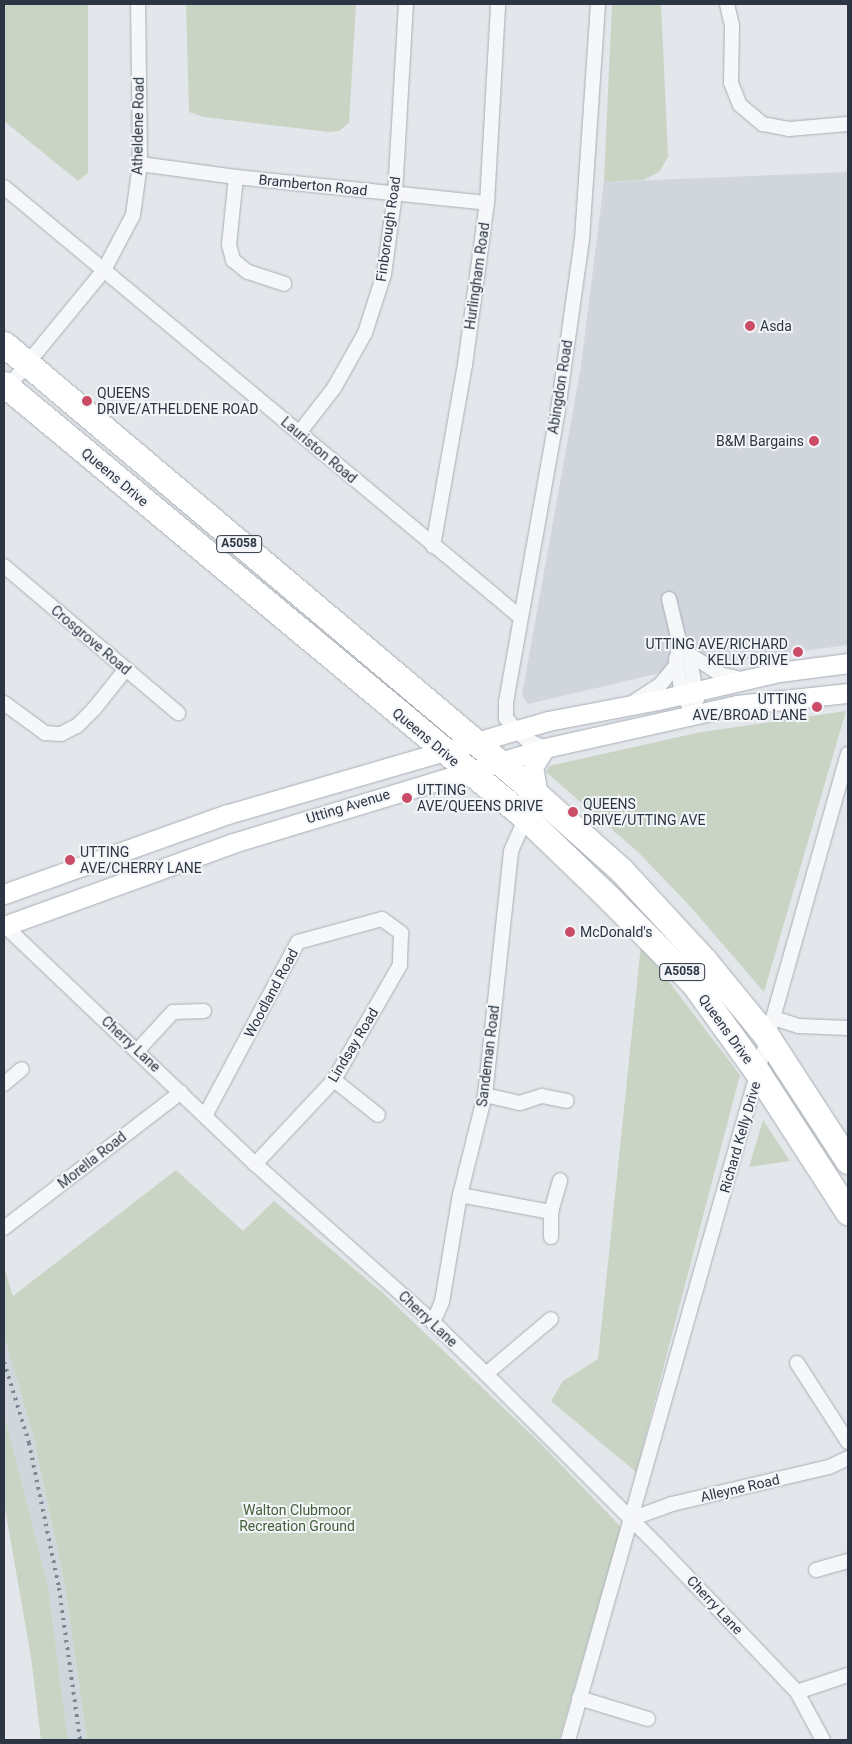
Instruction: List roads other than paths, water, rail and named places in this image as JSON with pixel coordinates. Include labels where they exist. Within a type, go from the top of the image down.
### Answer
[{"type":"highway","name":"Queens Drive","points":[[4,344],[538,795],[621,870],[705,961],[771,1028],[848,1161]]},
{"type":"highway","name":"Queens Drive","points":[[6,385],[443,752],[526,818],[694,984],[758,1073],[848,1212]]},
{"type":"street","name":"Atheldene Road","points":[[6,385],[104,270],[133,215],[140,164],[138,4]]},
{"type":"street","name":"Finborough Road","points":[[299,433],[334,388],[365,333],[384,274],[395,194],[406,4]]},
{"type":"street","name":"Hurlingham Road","points":[[432,546],[465,365],[487,203],[498,4]]},
{"type":"street","name":"Abingdon Road","points":[[516,730],[506,718],[506,702],[519,616],[558,410],[582,239],[598,4]]},
{"type":"street","points":[[727,4],[732,24],[731,82],[740,105],[763,124],[789,130],[848,124]]},
{"type":"street","name":"Bramberton Road","points":[[140,164],[236,177],[487,203]]},
{"type":"street","points":[[236,177],[228,245],[233,260],[248,272],[284,284]]},
{"type":"street","name":"Lauriston Road","points":[[4,187],[432,546],[519,616]]},
{"type":"street","name":"Crosgrove Road","points":[[4,566],[178,714]]},
{"type":"street","points":[[670,599],[684,650],[695,714]]},
{"type":"street","points":[[632,703],[660,685],[676,665],[684,650]]},
{"type":"street","points":[[684,650],[720,674],[746,680]]},
{"type":"street","name":"Utting Avenue","points":[[4,894],[228,814],[516,730],[632,703],[690,693],[746,680],[848,663]]},
{"type":"street","points":[[676,665],[690,693]]},
{"type":"street","points":[[4,703],[45,733],[61,734],[76,726],[88,715],[126,669]]},
{"type":"street","name":"Utting Avenue","points":[[4,926],[233,843],[411,787],[469,773],[498,761],[546,748],[695,714],[788,698],[848,693]]},
{"type":"street","points":[[516,730],[527,740],[546,748],[533,767],[538,795]]},
{"type":"street","name":"Richard Kelly Drive","points":[[568,1740],[848,754]]},
{"type":"street","name":"Sandeman Road","points":[[433,1322],[442,1302],[460,1195],[485,1095],[511,851],[526,818]]},
{"type":"street","name":"Woodland Road","points":[[206,1114],[298,942],[382,919],[401,933]]},
{"type":"street","name":"Cherry Lane","points":[[4,926],[206,1114],[255,1164],[433,1322],[486,1374],[631,1519],[797,1692],[823,1740]]},
{"type":"street","name":"Lindsay Road","points":[[255,1164],[334,1080],[400,964],[401,933]]},
{"type":"street","points":[[137,1050],[173,1012],[204,1010]]},
{"type":"street","points":[[771,1028],[799,1026],[848,1028]]},
{"type":"street","points":[[4,1084],[22,1069]]},
{"type":"street","points":[[334,1080],[378,1114]]},
{"type":"street","name":"Morella Road","points":[[4,1228],[181,1092]]},
{"type":"street","points":[[485,1095],[520,1103],[542,1096],[567,1101]]},
{"type":"street","points":[[551,1237],[551,1212],[560,1180]]},
{"type":"street","points":[[460,1195],[551,1212]]},
{"type":"street","points":[[486,1374],[551,1319]]},
{"type":"street","points":[[797,1363],[848,1442]]},
{"type":"street","name":"Alleyne Road","points":[[631,1519],[672,1504],[829,1467],[848,1458]]},
{"type":"street","points":[[816,1570],[848,1561]]},
{"type":"street","points":[[797,1692],[848,1675]]},
{"type":"street","points":[[579,1698],[648,1719]]},
{"type":"railway","points":[[4,1362],[29,1443],[59,1588],[80,1740]]},
{"type":"place","name":"Asda","points":[[750,326]]},
{"type":"place","name":"QUEENS DRIVE/ATHELDENE ROAD","points":[[87,401]]},
{"type":"place","name":"B&M Bargains","points":[[814,441]]},
{"type":"place","name":"UTTING AVE/RICHARD KELLY DRIVE","points":[[798,652]]},
{"type":"place","name":"UTTING AVE/BROAD LANE","points":[[817,707]]},
{"type":"place","name":"UTTING AVE/QUEENS DRIVE","points":[[407,798]]},
{"type":"place","name":"QUEENS DRIVE/UTTING AVE","points":[[573,812]]},
{"type":"place","name":"UTTING AVE/CHERRY LANE","points":[[70,860]]},
{"type":"place","name":"McDonald's","points":[[570,932]]},
{"type":"park label","name":"Walton Clubmoor Recreation Ground","points":[[297,1518]]}]
